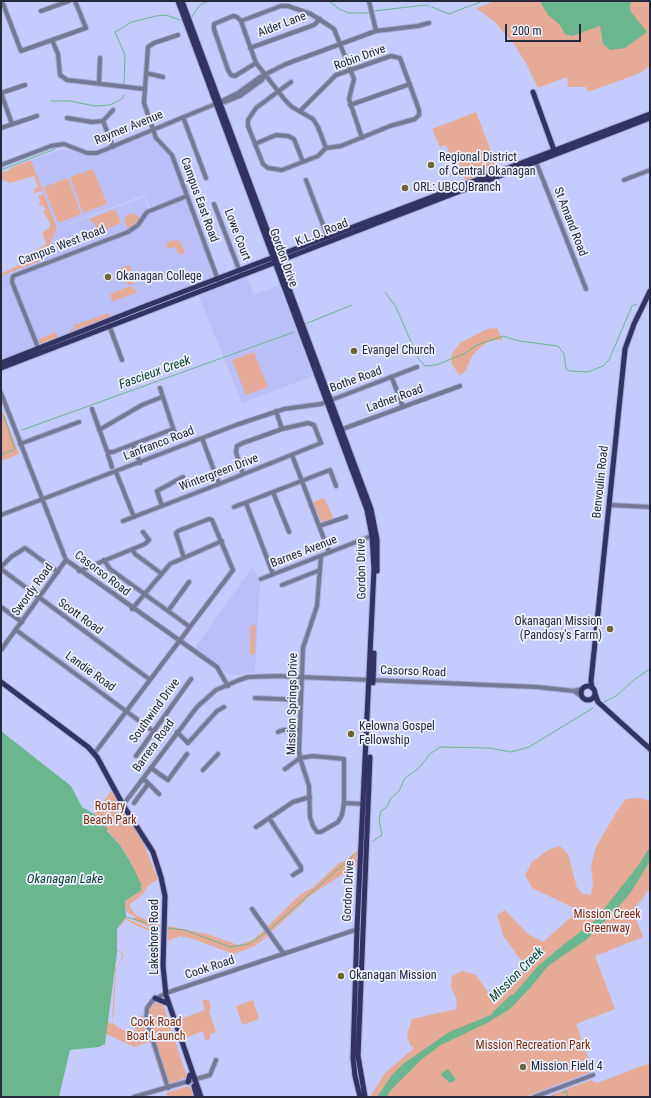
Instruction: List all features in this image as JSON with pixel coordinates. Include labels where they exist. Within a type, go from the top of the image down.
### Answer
[{"type":"main road","name":"Gordon Drive","points":[[178,1],[218,103]]},
{"type":"main road","name":"Gordon Drive","points":[[182,1],[275,259],[328,401],[371,509],[378,556],[364,804],[360,929],[358,1056],[365,1097]]},
{"type":"main road","points":[[533,92],[555,153]]},
{"type":"main road","name":"K.L.O. Road","points":[[329,238],[536,162],[650,114]]},
{"type":"main road","name":"K.L.O. Road","points":[[1,363],[39,350],[263,263],[650,118]]},
{"type":"main road","points":[[271,247],[288,254],[280,271],[263,263],[271,247]]},
{"type":"main road","name":"Benvoulin Road","points":[[592,688],[591,680],[625,349],[634,324],[650,291]]},
{"type":"main road","name":"K.L.O. Road","points":[[1,368],[39,350]]},
{"type":"main road","points":[[591,680],[584,688],[582,696],[584,699],[598,702]]},
{"type":"main road","name":"Gordon Drive","points":[[360,1097],[355,1076],[353,1058],[371,681]]},
{"type":"main road","name":"Lakeshore Road","points":[[1,682],[88,747],[94,754],[123,805],[148,843],[157,862],[165,896],[166,918],[163,966],[166,993],[172,1015],[171,1020],[192,1081],[201,1097]]},
{"type":"main road","points":[[584,688],[592,688],[598,702],[650,749]]},
{"type":"main road","points":[[589,700],[593,698],[595,694]]},
{"type":"main road","points":[[156,998],[169,1004]]},
{"type":"main road","name":"Lakeshore Road","points":[[185,1057],[197,1097]]},
{"type":"street","points":[[2,1],[21,51],[86,28],[75,1]]},
{"type":"street","points":[[41,11],[69,1]]},
{"type":"street","points":[[369,1],[376,31]]},
{"type":"street","points":[[241,21],[281,6],[311,14],[334,29],[354,79],[349,99],[362,138]]},
{"type":"street","points":[[256,63],[236,76],[231,75],[214,29],[214,24],[233,16],[237,16],[241,21],[256,63],[264,76],[277,92],[292,107],[313,119],[326,148],[318,156],[282,170],[268,168],[263,164],[248,126],[250,114],[277,92],[291,82]]},
{"type":"street","name":"Alder Lane","points":[[250,48],[314,24],[320,19]]},
{"type":"street","name":"Raymer Avenue","points":[[1,165],[51,146],[64,144],[87,153],[98,153],[153,129],[218,103],[240,96],[262,80],[264,76],[280,67],[376,31],[418,26],[429,23]]},
{"type":"street","name":"Campus East Road","points":[[178,35],[154,43],[148,47],[144,103],[156,138],[172,155],[218,281]]},
{"type":"street","points":[[52,40],[58,54],[60,75],[66,80],[144,89]]},
{"type":"street","name":"Robin Drive","points":[[300,112],[331,79],[351,70],[391,56],[400,58],[419,110],[419,115],[415,119],[390,126],[334,148],[326,148]]},
{"type":"street","points":[[100,58],[100,84]]},
{"type":"street","points":[[146,73],[164,77]]},
{"type":"street","points":[[350,105],[410,84]]},
{"type":"street","points":[[12,124],[1,93],[25,85]]},
{"type":"street","points":[[67,118],[92,122],[103,121],[113,110]]},
{"type":"street","points":[[1,128],[37,116]]},
{"type":"street","points":[[183,117],[206,178]]},
{"type":"street","points":[[103,121],[113,147]]},
{"type":"street","points":[[255,144],[276,135],[288,136],[294,139],[303,162]]},
{"type":"street","name":"St Amand Road","points":[[536,162],[586,289]]},
{"type":"street","points":[[624,180],[650,170]]},
{"type":"street","points":[[306,180],[329,238]]},
{"type":"street","name":"Campus West Road","points":[[39,350],[12,282],[13,276],[132,230],[141,222],[147,212],[187,196]]},
{"type":"street","name":"Lowe Court","points":[[214,204],[240,272]]},
{"type":"street","points":[[108,323],[122,360]]},
{"type":"street","name":"Bothe Road","points":[[328,401],[392,378],[417,367]]},
{"type":"street","name":"Bothe Road","points":[[392,378],[403,407]]},
{"type":"street","name":"Ladner Road","points":[[340,430],[460,386]]},
{"type":"street","points":[[160,388],[176,437]]},
{"type":"street","name":"Casorso Road","points":[[1,394],[66,560],[132,609],[217,668],[228,685],[252,678],[301,678],[537,687],[574,691],[584,688]]},
{"type":"street","points":[[100,430],[142,405],[162,397]]},
{"type":"street","name":"Lanfranco Road","points":[[1,515],[42,501],[202,438],[276,412],[328,401]]},
{"type":"street","points":[[92,409],[107,451],[109,452],[108,455],[112,467]]},
{"type":"street","points":[[243,474],[236,452],[237,446],[243,442],[282,429],[276,412]]},
{"type":"street","points":[[20,444],[79,422]]},
{"type":"street","name":"Wintergreen Drive","points":[[124,521],[321,444],[314,425],[308,423],[282,429]]},
{"type":"street","points":[[109,452],[133,445],[173,429]]},
{"type":"street","points":[[202,438],[219,484]]},
{"type":"street","points":[[133,445],[140,463]]},
{"type":"street","points":[[292,455],[329,552]]},
{"type":"street","points":[[234,508],[330,470],[336,486]]},
{"type":"street","points":[[116,472],[134,517]]},
{"type":"street","points":[[162,506],[157,491],[184,477]]},
{"type":"street","points":[[273,492],[289,532]]},
{"type":"street","points":[[246,503],[273,574]]},
{"type":"street","points":[[609,505],[650,507]]},
{"type":"street","points":[[319,526],[346,517]]},
{"type":"street","points":[[94,754],[149,679],[233,570],[212,520],[178,531],[176,536],[184,558]]},
{"type":"street","points":[[79,571],[148,542],[148,538],[142,532]]},
{"type":"street","name":"Barnes Avenue","points":[[261,579],[374,535]]},
{"type":"street","points":[[132,609],[170,564],[222,541]]},
{"type":"street","points":[[1,567],[25,548],[58,572]]},
{"type":"street","points":[[132,549],[134,554],[162,574]]},
{"type":"street","name":"Mission Springs Drive","points":[[321,556],[317,606],[303,648],[300,758],[309,786],[310,817],[317,832],[321,832],[338,822],[342,815],[344,803]]},
{"type":"street","name":"Swordy Road","points":[[1,650],[66,560]]},
{"type":"street","points":[[104,560],[110,569],[190,627]]},
{"type":"street","name":"Scott Road","points":[[1,567],[39,599],[149,679]]},
{"type":"street","points":[[282,585],[320,570]]},
{"type":"street","points":[[168,611],[189,582]]},
{"type":"street","points":[[1,607],[22,622]]},
{"type":"street","name":"Landie Road","points":[[16,630],[153,731]]},
{"type":"street","name":"Southwind Drive","points":[[136,756],[191,679]]},
{"type":"street","name":"Barrera Road","points":[[123,805],[177,732],[203,700],[228,685]]},
{"type":"street","name":"Casorso Road","points":[[574,691],[582,696]]},
{"type":"street","points":[[254,698],[301,700]]},
{"type":"street","points":[[177,732],[188,743],[212,716],[224,707]]},
{"type":"street","points":[[278,732],[283,730],[300,730]]},
{"type":"street","points":[[151,768],[168,780],[187,754]]},
{"type":"street","points":[[203,770],[218,754]]},
{"type":"street","points":[[285,769],[300,758],[313,756],[344,759],[344,803],[364,804]]},
{"type":"street","points":[[142,780],[146,781],[159,794]]},
{"type":"street","points":[[134,803],[148,784]]},
{"type":"street","points":[[137,787],[142,791]]},
{"type":"street","points":[[256,827],[293,802],[310,797]]},
{"type":"street","points":[[269,818],[301,867],[301,870],[293,875]]},
{"type":"street","points":[[252,909],[284,954]]},
{"type":"street","name":"Cook Road","points":[[156,998],[166,993],[360,929]]},
{"type":"street","points":[[156,998],[147,1008],[146,1019],[168,1088]]},
{"type":"street","points":[[134,1097],[210,1075],[216,1060]]},
{"type":"street","points":[[534,1097],[592,1075]]},
{"type":"shaded area","points":[[152,134],[169,152],[185,195],[150,208],[144,195],[57,228],[31,160],[60,150],[69,150],[89,156],[97,155]]},
{"type":"shaded area","name":"Okanagan College","points":[[144,197],[149,211],[185,198],[215,278],[1,359],[1,276],[43,260],[56,229]]},
{"type":"shaded area","points":[[246,276],[254,295],[279,285],[313,376],[242,403],[198,294]]},
{"type":"shaded area","points":[[253,566],[260,583],[255,672],[232,676],[194,649]]},
{"type":"green space","points":[[495,1],[650,1],[650,65],[642,72],[588,92],[586,87],[568,87],[567,77],[538,88],[526,63],[513,43],[495,22],[476,8]]},
{"type":"green space","points":[[476,112],[498,170],[466,182],[459,163],[451,157],[446,145],[440,147],[432,129]]},
{"type":"green space","points":[[31,160],[57,228],[43,260],[1,276],[1,274],[29,260],[30,253],[45,245],[46,242],[42,233],[49,228],[50,223],[43,211],[45,210],[43,205],[40,206],[38,204],[41,203],[38,196],[43,194],[42,191],[34,193],[34,189],[38,187],[34,176],[10,183],[1,179],[1,172],[8,171],[11,168]]},
{"type":"green space","points":[[93,169],[107,204],[83,213],[70,177]]},
{"type":"green space","points":[[68,178],[81,214],[58,223],[44,187]]},
{"type":"green space","points":[[115,209],[121,223],[94,234],[96,226],[89,219]]},
{"type":"green space","points":[[133,213],[141,219],[128,229],[124,221],[126,216]]},
{"type":"green space","points":[[177,239],[178,242],[180,241],[185,253],[179,255],[175,247],[168,249],[166,243]]},
{"type":"green space","points":[[130,265],[135,279],[133,280],[134,283],[129,285],[123,281],[119,269]]},
{"type":"green space","points":[[130,286],[138,292],[112,302],[110,294]]},
{"type":"green space","points":[[109,313],[111,316],[109,318],[69,333],[69,331],[75,329],[74,324]]},
{"type":"green space","points":[[497,328],[503,340],[495,340],[486,343],[472,356],[466,370],[460,376],[451,363],[452,354],[460,343],[487,329]]},
{"type":"green space","points":[[56,332],[58,338],[41,344],[39,342],[39,339]]},
{"type":"green space","points":[[254,352],[268,387],[246,395],[232,360]]},
{"type":"green space","points":[[3,412],[19,454],[1,461],[1,414]]},
{"type":"green space","points":[[324,498],[334,519],[324,523],[321,521],[313,502]]},
{"type":"green space","points":[[251,625],[256,625],[255,654],[250,655]]},
{"type":"green space","name":"Rotary Beach Park","points":[[111,791],[142,840],[158,879],[148,886],[143,894],[130,904],[130,907],[137,916],[160,925],[159,930],[137,922],[133,918],[135,916],[128,913],[126,909],[125,901],[141,890],[132,865],[123,849],[94,814]]},
{"type":"green space","points":[[639,798],[650,801],[650,888],[633,911],[643,937],[595,956],[615,1009],[576,1024],[593,1071],[525,1097],[370,1097],[384,1074],[414,1048],[410,1045],[407,1035],[412,1019],[456,1009],[457,1000],[451,987],[452,976],[463,971],[476,975],[495,1002],[513,985],[513,977],[524,964],[504,937],[497,915],[505,910],[528,934],[543,942],[577,912],[574,908],[532,888],[525,875],[532,862],[548,850],[560,846],[568,854],[577,888],[583,894],[591,895],[593,883],[591,865],[596,847],[617,811],[626,799]]},
{"type":"green space","points":[[359,849],[358,864],[305,899],[306,900],[271,932],[267,927],[301,894],[312,888],[339,863],[345,861]]},
{"type":"green space","points":[[125,918],[159,933],[159,935],[135,925],[126,919],[118,930],[117,950],[123,953],[123,957],[116,970],[114,1011],[112,1021],[115,968],[118,966],[122,957],[122,953],[116,951],[118,929]]},
{"type":"green space","points":[[168,926],[207,934],[238,945],[253,940],[264,930],[268,936],[255,946],[234,954],[190,938],[180,936],[168,941]]},
{"type":"green space","points":[[208,999],[211,1007],[209,1011],[216,1032],[211,1034],[209,1040],[205,1040],[203,1031],[185,1038],[178,1020],[205,1010],[202,1001]]},
{"type":"green space","points":[[253,1000],[259,1019],[242,1025],[236,1006]]},
{"type":"green space","name":"Cook Road Boat Launch","points":[[156,1001],[163,1004],[187,1077],[164,1086],[150,1042],[134,1047],[88,1025],[91,1014],[112,1024],[112,1022],[119,1028],[133,1034],[141,1015],[148,1017],[148,1011]]},
{"type":"green space","points":[[650,1063],[650,1097],[546,1097],[591,1080],[597,1083]]},
{"type":"green space","points":[[188,1086],[194,1097],[168,1097],[166,1093]]},
{"type":"water","points":[[540,1],[632,1],[630,5],[631,12],[647,32],[625,48],[610,50],[603,44],[600,26],[572,36],[565,34],[559,24],[547,14]]},
{"type":"water","name":"Okanagan Lake","points":[[1,731],[71,786],[82,807],[94,814],[120,845],[142,886],[140,887],[142,890],[125,901],[126,917],[117,929],[117,953],[105,1044],[99,1047],[70,1050],[59,1097],[1,1097]]},
{"type":"water","name":"Mission Creek","points":[[650,847],[650,861],[631,892],[615,911],[586,940],[548,966],[510,1009],[487,1023],[441,1045],[422,1059],[390,1091],[387,1097],[377,1097],[392,1075],[403,1064],[449,1032],[486,1017],[502,1008],[537,967],[558,949],[571,943],[596,919],[637,867]]},
{"type":"water","points":[[448,1069],[455,1078],[455,1081],[450,1083],[441,1075]]},
{"type":"waterway","points":[[191,18],[200,5],[209,1]]},
{"type":"waterway","points":[[329,1],[339,9],[349,13],[368,13]]},
{"type":"waterway","points":[[470,6],[483,1]]},
{"type":"waterway","points":[[374,11],[425,5],[429,6]]},
{"type":"waterway","points":[[432,7],[449,14],[469,6]]},
{"type":"waterway","points":[[124,84],[125,55],[115,32],[132,22],[156,16],[166,15],[180,20]]},
{"type":"waterway","points":[[51,101],[70,101],[95,106],[110,105],[122,99],[124,95]]},
{"type":"waterway","points":[[1,170],[55,149]]},
{"type":"waterway","name":"Fascieux Creek","points":[[385,292],[396,307],[418,358],[425,366],[436,365],[464,354],[477,345],[503,336],[519,341],[558,346],[564,354],[566,369],[570,371],[588,372],[603,366],[609,360],[632,306],[637,304]]},
{"type":"waterway","name":"Fascieux Creek","points":[[305,324],[352,305]]},
{"type":"waterway","name":"Fascieux Creek","points":[[22,430],[294,332]]},
{"type":"waterway","name":"Fascieux Creek","points":[[1,455],[15,449],[4,416]]},
{"type":"waterway","points":[[604,702],[616,696],[635,679],[650,669]]},
{"type":"waterway","points":[[373,841],[382,835],[379,821],[381,811],[387,807],[391,798],[399,791],[405,778],[419,768],[430,754],[440,747],[489,748],[511,752],[529,747],[593,708]]},
{"type":"waterway","points":[[269,930],[354,855]]},
{"type":"waterway","points":[[126,917],[162,927]]},
{"type":"waterway","points":[[167,928],[185,930],[230,947],[249,944],[265,933]]},
{"type":"waterway","name":"Mission Creek","points":[[563,948],[582,933]]},
{"type":"waterway","name":"Mission Creek","points":[[495,1013],[512,997]]},
{"type":"waterway","points":[[562,1093],[566,1091],[568,1097]]},
{"type":"waterway","points":[[550,1097],[555,1095]]},
{"type":"place","name":"Regional District of Central Okanagan","points":[[431,165]]},
{"type":"place","name":"ORL: UBCO Branch","points":[[405,188]]},
{"type":"place","name":"Okanagan College","points":[[108,277]]},
{"type":"place","name":"Evangel Church","points":[[354,351]]},
{"type":"place","name":"Okanagan Mission (Pandosy's Farm)","points":[[610,629]]},
{"type":"place","name":"Kelowna Gospel Fellowship","points":[[351,734]]},
{"type":"place","name":"Okanagan Mission","points":[[341,976]]},
{"type":"place","name":"Mission Field 4","points":[[523,1067]]},
{"type":"park label","name":"Mission Creek Greenway","points":[[607,922]]},
{"type":"park label","name":"Mission Recreation Park","points":[[533,1046]]}]
